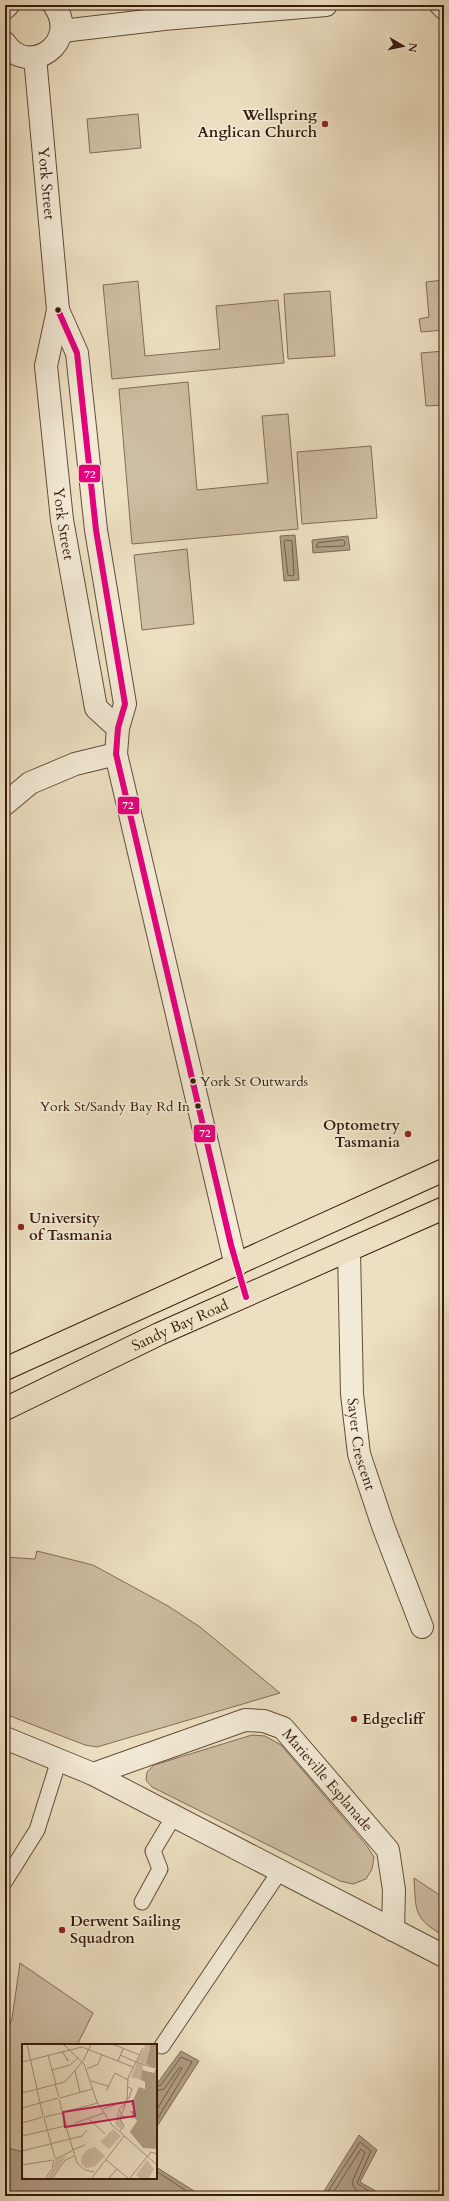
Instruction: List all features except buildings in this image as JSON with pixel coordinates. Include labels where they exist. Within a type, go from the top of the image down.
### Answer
[{"type":"main road","points":[[5,1369],[236,1266],[444,1170]]},
{"type":"main road","name":"Sandy Bay Road","points":[[5,1409],[159,1334],[246,1297],[444,1208]]},
{"type":"main road","points":[[236,1266],[246,1297]]},
{"type":"street","points":[[5,8],[8,5]]},
{"type":"street","points":[[5,43],[16,54],[35,57],[45,54],[53,48],[59,41],[62,31],[62,21],[54,5]]},
{"type":"street","points":[[62,31],[164,19],[326,5]]},
{"type":"street","points":[[441,5],[444,8]]},
{"type":"street","name":"York Street","points":[[35,57],[58,310],[46,366],[62,520],[96,708],[118,728]]},
{"type":"street","name":"York Street","points":[[58,310],[77,353],[96,530],[125,704],[118,728],[116,754],[236,1266]]},
{"type":"street","points":[[5,804],[30,783],[74,764],[116,754]]},
{"type":"street","name":"Sayer Crescent","points":[[349,1251],[352,1394],[359,1454],[383,1526],[422,1627]]},
{"type":"street","name":"Marieville Esplanade","points":[[93,1774],[245,1720],[264,1721],[284,1728],[388,1850],[394,1890],[393,1930]]},
{"type":"street","points":[[5,1738],[93,1774],[444,1956]]},
{"type":"lane","points":[[5,1881],[37,1830],[59,1760]]},
{"type":"lane","points":[[142,1902],[160,1869],[153,1851],[174,1816]]},
{"type":"lane","points":[[162,2046],[280,1871]]},
{"type":"shaded area","points":[[138,114],[141,148],[90,153],[87,119]]},
{"type":"shaded area","points":[[444,280],[444,330],[421,332],[419,319],[429,317],[426,282]]},
{"type":"shaded area","points":[[138,281],[145,356],[220,349],[216,306],[278,300],[284,363],[112,379],[103,285]]},
{"type":"shaded area","points":[[330,291],[335,356],[288,359],[284,294]]},
{"type":"shaded area","points":[[444,351],[444,405],[426,406],[421,353]]},
{"type":"shaded area","points":[[188,382],[197,490],[268,483],[262,416],[288,414],[298,529],[132,544],[119,389]]},
{"type":"shaded area","points":[[371,446],[377,518],[302,524],[297,452]]},
{"type":"shaded area","points":[[187,549],[194,624],[142,630],[134,555]]},
{"type":"shaded area","points":[[37,1551],[93,1565],[168,1606],[200,1627],[280,1693],[97,1747],[85,1745],[5,1714],[5,1557],[35,1559]]},
{"type":"shaded area","points":[[252,1735],[265,1736],[281,1745],[367,1846],[374,1857],[372,1869],[366,1879],[353,1884],[340,1881],[152,1787],[146,1780],[147,1772],[154,1765]]},
{"type":"shaded area","points":[[414,1878],[444,1898],[444,1936],[427,1924],[418,1913],[415,1898]]},
{"type":"shaded area","points":[[20,1963],[93,2013],[78,2044],[22,2044],[22,2152],[8,2148],[5,2150],[5,2035],[12,2019]]},
{"type":"water","points":[[295,535],[299,580],[284,581],[280,536]]},
{"type":"water","points":[[348,536],[350,550],[313,553],[312,540]]},
{"type":"water","points":[[181,2051],[199,2061],[157,2126],[157,2084]]},
{"type":"water","points":[[359,2135],[377,2150],[360,2182],[384,2196],[321,2196]]},
{"type":"water","points":[[8,2148],[22,2152],[22,2179],[157,2179],[157,2168],[202,2196],[5,2196],[5,2150]]},
{"type":"transit line","name":"72","points":[[58,310],[77,353],[96,530],[125,704],[118,728],[116,754],[231,1245],[246,1297]]},
{"type":"place","name":"Wellspring Anglican Church","points":[[325,124]]},
{"type":"place","name":"York St Outwards","points":[[193,1081]]},
{"type":"place","name":"York St/Sandy Bay Rd In","points":[[198,1106]]},
{"type":"place","name":"Optometry Tasmania","points":[[408,1134]]},
{"type":"place","name":"University of Tasmania","points":[[21,1227]]},
{"type":"place","name":"Edgecliff","points":[[354,1719]]},
{"type":"place","name":"Derwent Sailing Squadron","points":[[62,1930]]}]
